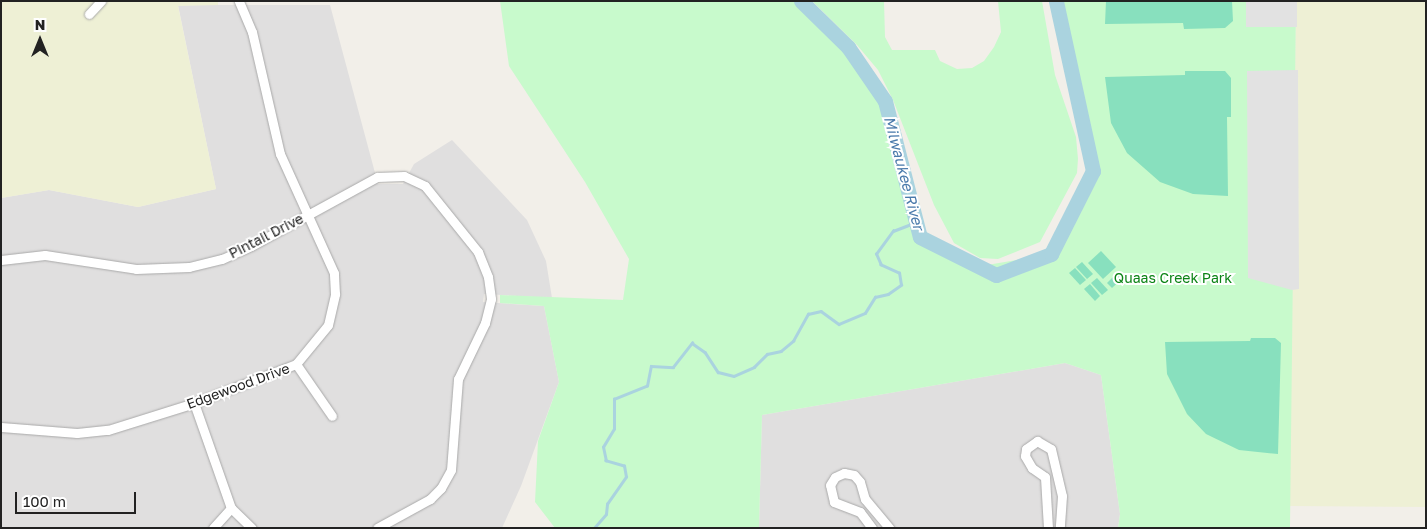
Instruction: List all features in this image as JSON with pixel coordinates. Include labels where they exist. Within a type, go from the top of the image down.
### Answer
[{"type":"street","points":[[90,14],[101,1]]},
{"type":"street","name":"Edgewood Drive","points":[[1,427],[77,433],[108,430],[194,403],[296,364],[328,325],[335,294],[334,273],[280,154],[252,32],[239,1]]},
{"type":"street","name":"Pintail Drive","points":[[1,260],[45,255],[136,269],[189,267],[222,259],[251,246],[377,177],[404,176],[425,186],[478,252],[488,277],[491,299],[485,323],[458,378],[451,470],[441,488],[430,499],[377,528]]},
{"type":"street","points":[[296,364],[332,416]]},
{"type":"street","points":[[194,403],[231,508],[252,528]]},
{"type":"street","points":[[1048,528],[1045,477],[1032,468],[1024,456],[1026,449],[1037,441],[1051,449],[1062,496],[1060,528]]},
{"type":"street","points":[[872,528],[860,512],[834,502],[830,485],[835,476],[844,473],[854,475],[860,482],[865,499],[889,528]]},
{"type":"street","points":[[213,528],[231,508]]},
{"type":"shaded area","points":[[1246,1],[1297,1],[1297,27],[1246,27]]},
{"type":"shaded area","points":[[178,5],[330,5],[378,184],[403,184],[414,164],[452,140],[527,220],[546,261],[552,298],[484,294],[483,302],[544,306],[559,382],[521,486],[502,528],[1,528],[1,198],[49,190],[138,207],[216,189]]},
{"type":"shaded area","points":[[1298,70],[1299,289],[1292,290],[1248,278],[1247,71]]},
{"type":"shaded area","points":[[1065,363],[1101,375],[1120,514],[1118,528],[759,528],[762,415]]},
{"type":"green space","points":[[1,1],[218,1],[218,5],[178,6],[216,189],[138,207],[49,190],[1,198]]},
{"type":"green space","name":"Quaas Creek Park","points":[[500,1],[801,1],[848,47],[885,101],[920,237],[987,265],[1051,254],[1093,171],[1056,1],[1296,1],[1290,528],[1118,528],[1120,514],[1101,375],[1065,363],[762,415],[759,528],[555,528],[535,502],[538,441],[559,382],[544,306],[500,303],[500,295],[623,300],[629,259],[585,182],[509,66]]},
{"type":"green space","points":[[812,1],[884,1],[885,37],[892,50],[935,50],[940,61],[957,69],[972,68],[984,61],[994,47],[1001,32],[998,1],[1042,1],[1055,75],[1076,137],[1078,159],[1077,173],[1040,242],[998,259],[980,258],[954,243],[934,205],[893,100],[878,70],[857,45]]},
{"type":"green space","points":[[1106,1],[1232,1],[1233,21],[1225,28],[1184,29],[1183,23],[1105,24]]},
{"type":"green space","points":[[1296,1],[1426,1],[1426,507],[1289,506]]},
{"type":"green space","points":[[1185,71],[1225,71],[1231,78],[1231,117],[1227,117],[1228,196],[1193,194],[1160,182],[1127,153],[1111,123],[1105,77],[1185,75]]},
{"type":"green space","points":[[1101,251],[1116,267],[1103,279],[1088,263]]},
{"type":"green space","points":[[1082,262],[1093,274],[1087,279],[1076,267]]},
{"type":"green space","points":[[1075,268],[1086,280],[1080,285],[1069,273]]},
{"type":"green space","points":[[1119,271],[1124,277],[1112,288],[1107,283]]},
{"type":"green space","points":[[1097,278],[1108,290],[1102,295],[1091,283]]},
{"type":"green space","points":[[1090,284],[1100,296],[1095,301],[1084,289]]},
{"type":"green space","points":[[1251,338],[1275,338],[1281,343],[1278,454],[1239,450],[1206,434],[1187,414],[1167,374],[1165,342],[1250,341]]},
{"type":"waterway","name":"Milwaukee River","points":[[801,1],[848,47],[885,101],[920,237],[996,275],[1051,254],[1093,171],[1056,1]]},
{"type":"waterway","points":[[594,528],[606,514],[607,504],[626,477],[624,466],[606,461],[603,447],[614,429],[614,399],[647,386],[651,366],[673,367],[692,343],[705,352],[718,372],[734,376],[754,367],[767,354],[781,351],[793,341],[808,314],[821,311],[839,324],[865,313],[875,297],[888,294],[901,285],[899,273],[881,265],[876,254],[893,231],[917,222]]}]
